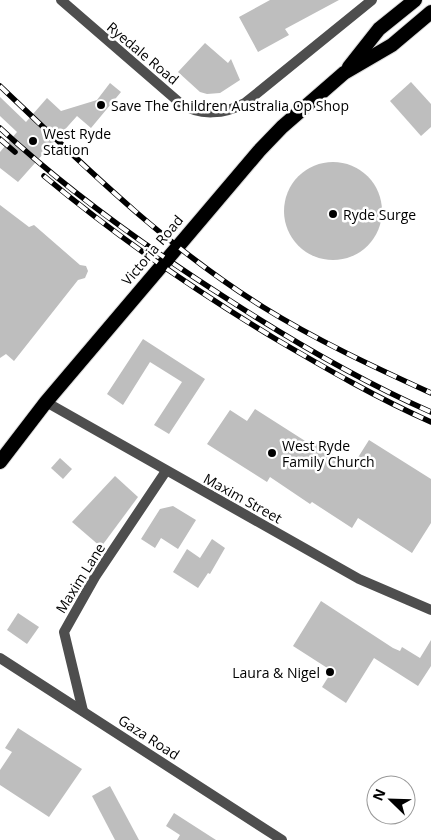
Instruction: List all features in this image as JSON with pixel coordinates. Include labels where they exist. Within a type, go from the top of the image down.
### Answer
[{"type":"highway","name":"Victoria Road","points":[[0,462],[46,402],[258,151],[282,127],[344,73],[379,29],[415,0]]},
{"type":"highway","name":"Victoria Road","points":[[344,73],[392,45],[431,12]]},
{"type":"street","name":"Ryedale Road","points":[[60,0],[180,103],[194,110],[215,112],[234,110],[245,103],[372,0]]},
{"type":"street","name":"Maxim Street","points":[[46,402],[359,579],[431,610]]},
{"type":"street","name":"Maxim Lane","points":[[83,712],[64,632],[95,577],[166,471]]},
{"type":"street","name":"Gaza Road","points":[[0,658],[282,840]]},
{"type":"building","points":[[270,0],[339,0],[285,29],[289,35],[258,52],[239,17]]},
{"type":"building","points":[[205,43],[228,63],[231,59],[240,80],[220,93],[207,94],[200,92],[178,72]]},
{"type":"building","points":[[411,82],[431,104],[431,127],[421,136],[390,101]]},
{"type":"building","name":"West Ryde Station","points":[[110,83],[121,92],[91,128],[77,116],[18,182],[0,168],[0,152],[17,132],[0,116],[0,97],[26,122],[47,98],[61,111],[97,100]]},
{"type":"building","name":"Ryde Surge","points":[[333,162],[352,166],[368,176],[378,192],[382,211],[378,230],[368,246],[352,256],[333,260],[314,256],[298,246],[288,230],[284,211],[288,192],[298,176],[314,166]]},
{"type":"building","points":[[0,205],[29,227],[34,225],[80,265],[86,266],[88,271],[85,278],[78,280],[14,361],[6,354],[0,358]]},
{"type":"building","points":[[143,339],[205,379],[169,434],[154,425],[182,382],[150,362],[123,405],[107,394]]},
{"type":"building","points":[[255,409],[313,446],[315,443],[352,467],[369,440],[431,479],[431,523],[412,553],[358,518],[352,528],[312,502],[310,504],[270,477],[267,482],[207,444],[230,410],[247,421]]},
{"type":"building","points":[[60,458],[72,469],[63,479],[51,468]]},
{"type":"building","points":[[115,476],[138,497],[101,547],[72,522]]},
{"type":"building","points":[[173,506],[196,520],[178,549],[161,538],[155,548],[141,539],[160,509]]},
{"type":"building","points":[[212,539],[225,548],[210,574],[208,573],[198,588],[173,572],[187,549],[200,558]]},
{"type":"building","points":[[321,601],[400,651],[402,647],[420,658],[431,640],[431,666],[418,686],[374,658],[346,703],[322,687],[332,671],[293,646]]},
{"type":"building","points":[[18,613],[39,627],[27,644],[7,630]]},
{"type":"building","points":[[18,728],[82,769],[49,817],[0,785],[0,770],[12,752],[5,748]]},
{"type":"building","points":[[110,786],[139,840],[115,840],[92,796]]},
{"type":"building","points":[[174,813],[216,840],[177,840],[180,835],[166,826]]},
{"type":"railway","points":[[0,86],[126,203],[192,258],[227,283],[263,307],[324,342],[431,393]]},
{"type":"railway","points":[[0,128],[82,198],[199,281],[328,360],[431,412]]},
{"type":"railway","points":[[0,139],[15,152]]},
{"type":"railway","points":[[44,176],[127,241],[244,319],[351,382],[431,422]]},
{"type":"place","name":"Save The Children Australia Op Shop","points":[[101,105]]},
{"type":"place","name":"West Ryde Station","points":[[33,141]]},
{"type":"place","name":"Ryde Surge","points":[[333,214]]},
{"type":"place","name":"West Ryde Family Church","points":[[272,453]]},
{"type":"place","name":"Laura & Nigel","points":[[330,672]]}]
